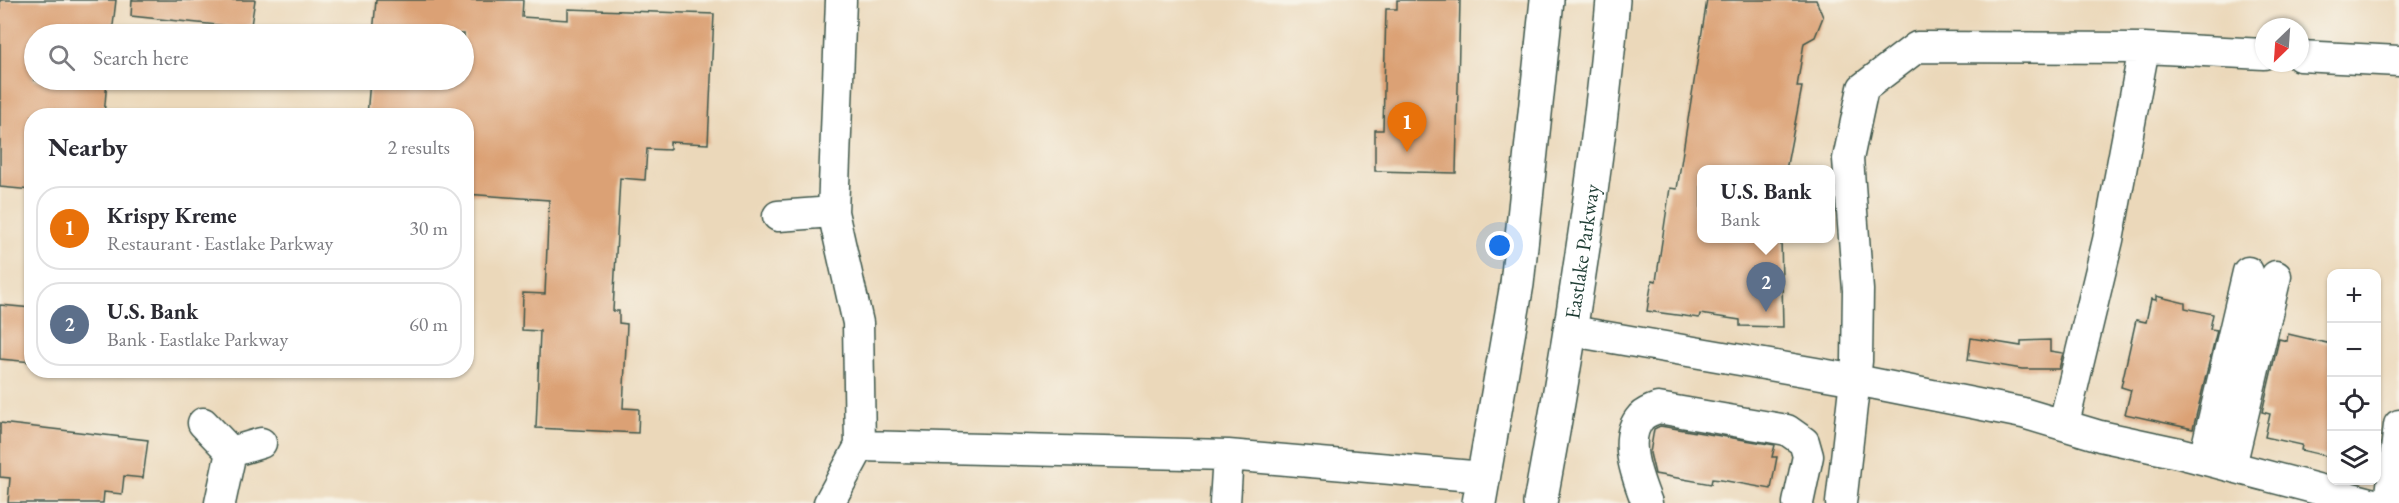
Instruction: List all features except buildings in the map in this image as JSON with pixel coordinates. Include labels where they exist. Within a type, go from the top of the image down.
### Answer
[{"type":"main road","points":[[1481,490],[1518,284],[1547,0]]},
{"type":"main road","name":"Eastlake Parkway","points":[[1540,503],[1572,331],[1602,129],[1613,0]]},
{"type":"lane","points":[[829,503],[860,446],[858,323],[833,212],[841,0]]},
{"type":"lane","points":[[1841,503],[1856,380],[1858,290],[1848,159],[1863,88],[1917,47],[2144,48],[2255,54]]},
{"type":"lane","points":[[2064,423],[2108,240],[2144,48]]},
{"type":"lane","points":[[2309,56],[2399,61]]},
{"type":"lane","points":[[778,216],[833,212]]},
{"type":"lane","points":[[2262,274],[2262,332],[2276,366],[2228,465],[2262,274]]},
{"type":"lane","points":[[1572,331],[1856,380],[2012,410],[2100,435],[2228,465],[2371,503]]},
{"type":"lane","points":[[1647,503],[1634,464],[1632,430],[1642,415],[1658,408],[1787,430],[1804,441],[1808,456],[1798,503]]},
{"type":"lane","points":[[203,423],[231,452]]},
{"type":"lane","points":[[2390,503],[2399,425]]},
{"type":"lane","points":[[231,452],[261,442]]},
{"type":"lane","points":[[860,446],[1228,454],[1481,490]]},
{"type":"lane","points":[[220,503],[231,452]]},
{"type":"lane","points":[[1225,503],[1228,454]]},
{"type":"shaded area","points":[[0,0],[2399,0],[2399,503],[0,503]]},
{"type":"place","name":"Krispy Kreme","points":[[1407,152]]},
{"type":"place","name":"U.S. Bank","points":[[1766,312]]}]
